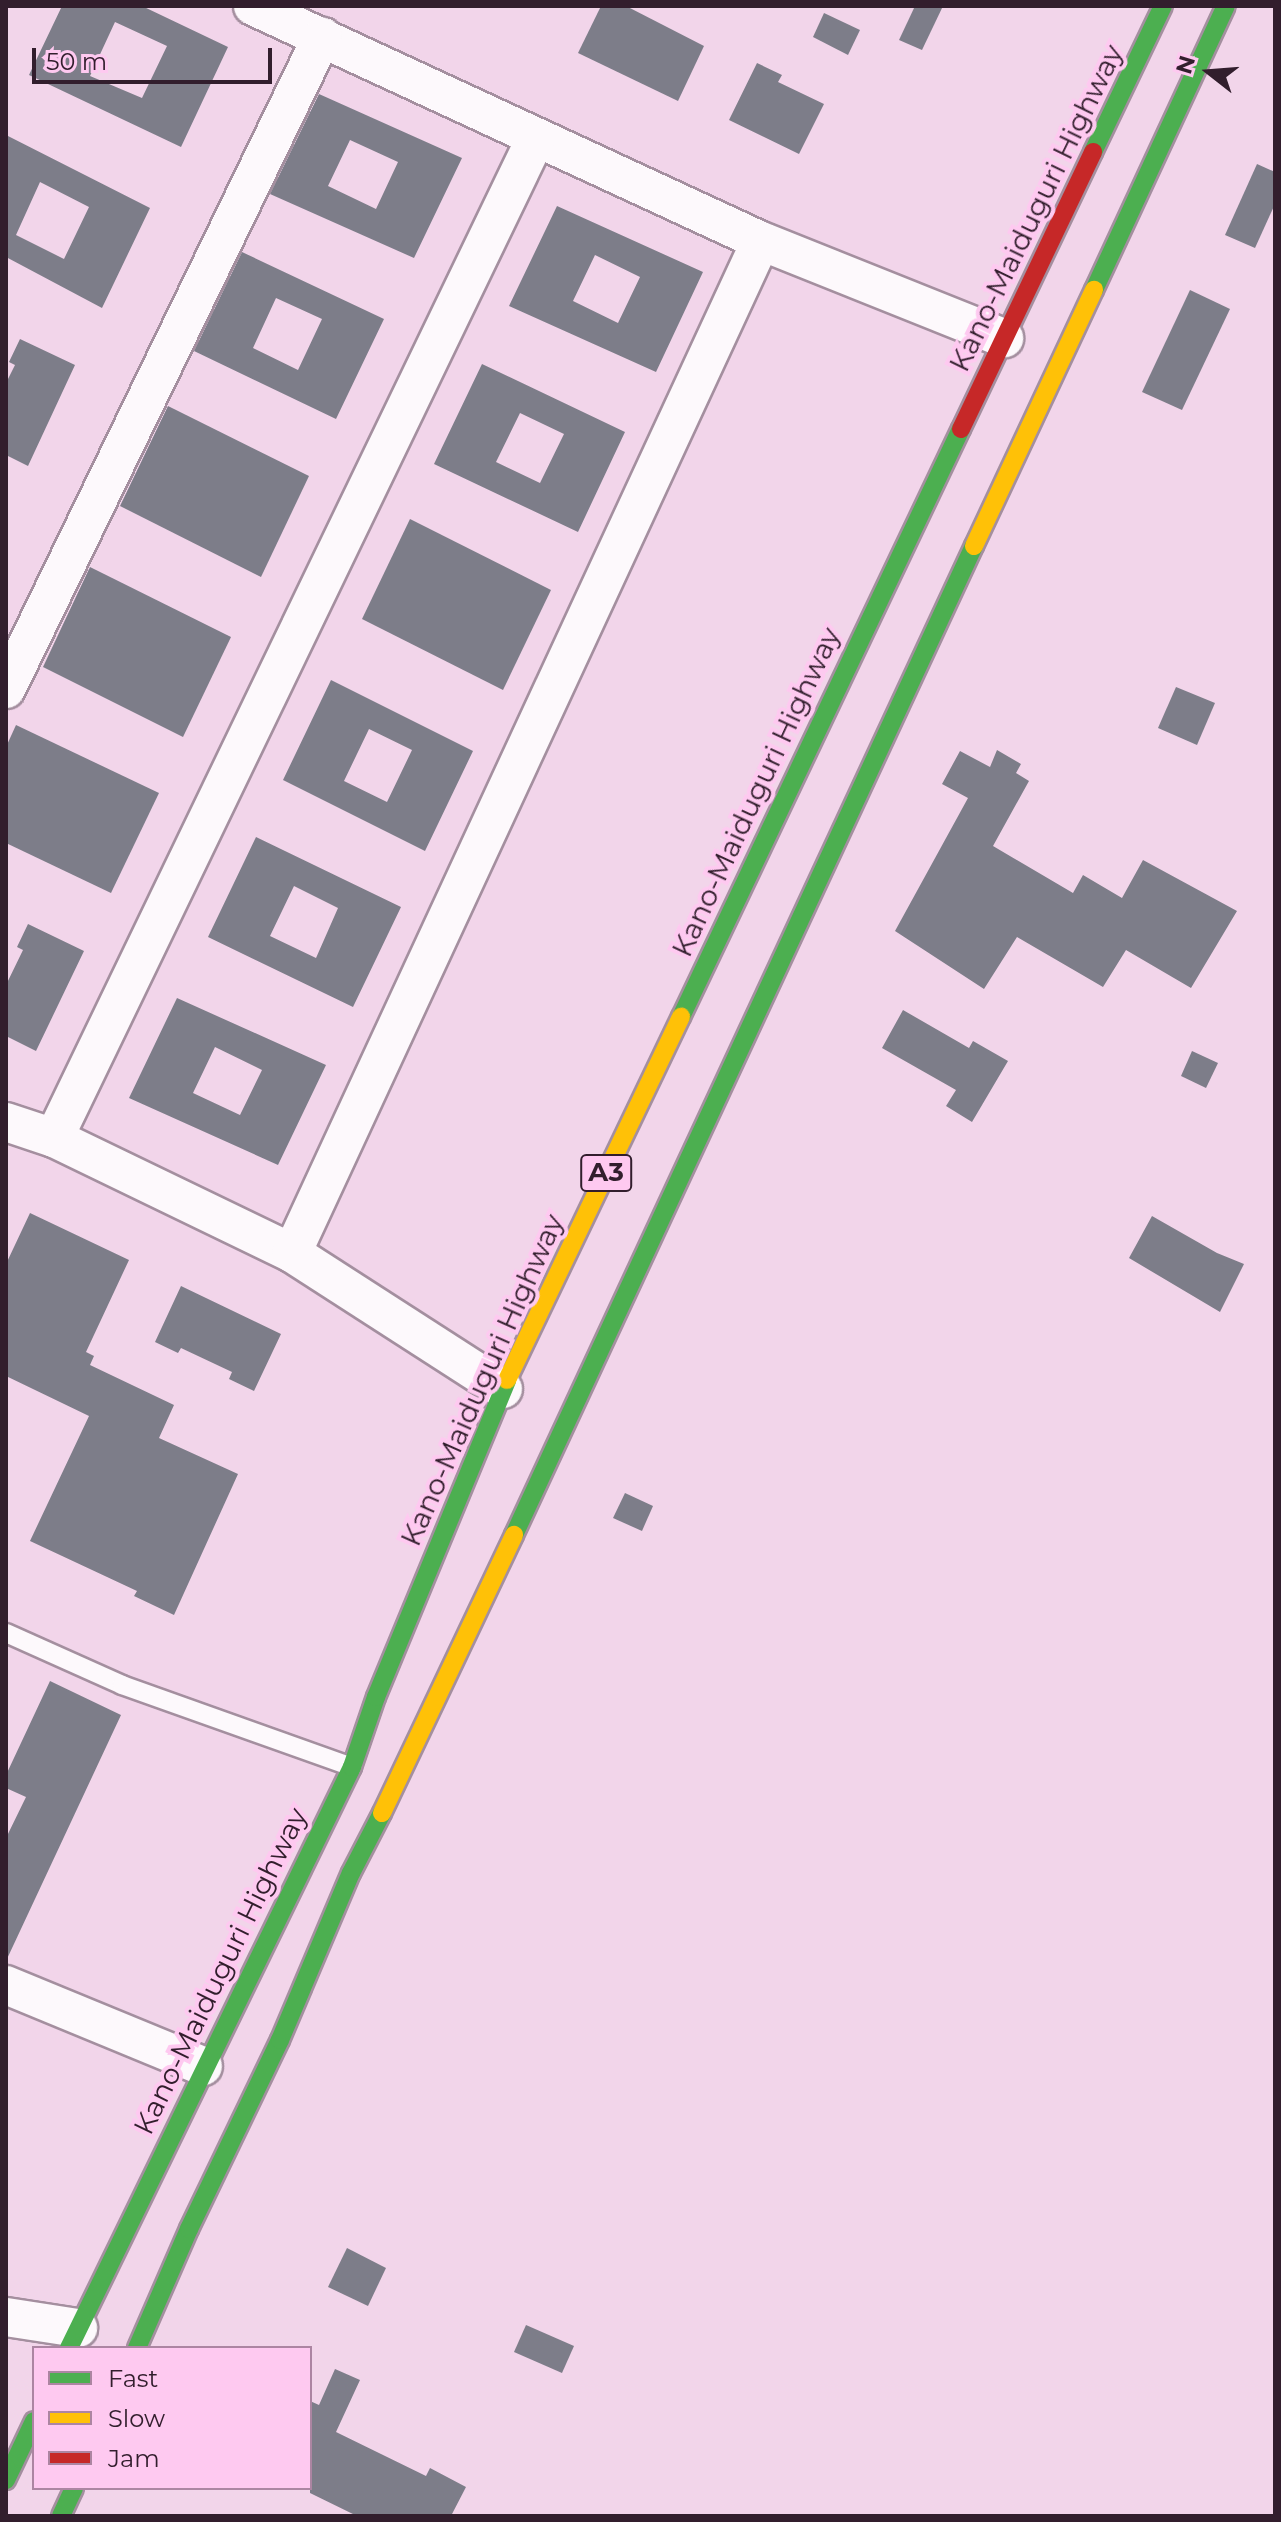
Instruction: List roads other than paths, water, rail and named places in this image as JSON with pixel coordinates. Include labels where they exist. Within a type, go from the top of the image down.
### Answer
[{"type":"highway","name":"Kano-Maiduguri Highway","points":[[73,2338],[203,2066],[352,1767],[376,1697],[503,1389],[1163,6]]},
{"type":"highway","name":"A3","points":[[138,2346],[189,2229],[280,2040],[351,1873],[396,1787],[1226,6]]},
{"type":"highway","points":[[6,2480],[32,2425]]},
{"type":"highway","points":[[61,2516],[73,2490]]},
{"type":"street","points":[[253,6],[761,241],[1004,338]]},
{"type":"street","points":[[6,689],[322,37]]},
{"type":"street","points":[[54,1138],[536,138]]},
{"type":"street","points":[[292,1253],[761,241]]},
{"type":"street","points":[[6,1122],[54,1138],[292,1253],[503,1389]]},
{"type":"street","points":[[352,1767],[396,1787]]},
{"type":"street","points":[[6,1985],[203,2066]]},
{"type":"street","points":[[6,2317],[73,2338]]},
{"type":"lane","points":[[6,1633],[122,1685],[352,1767]]}]
